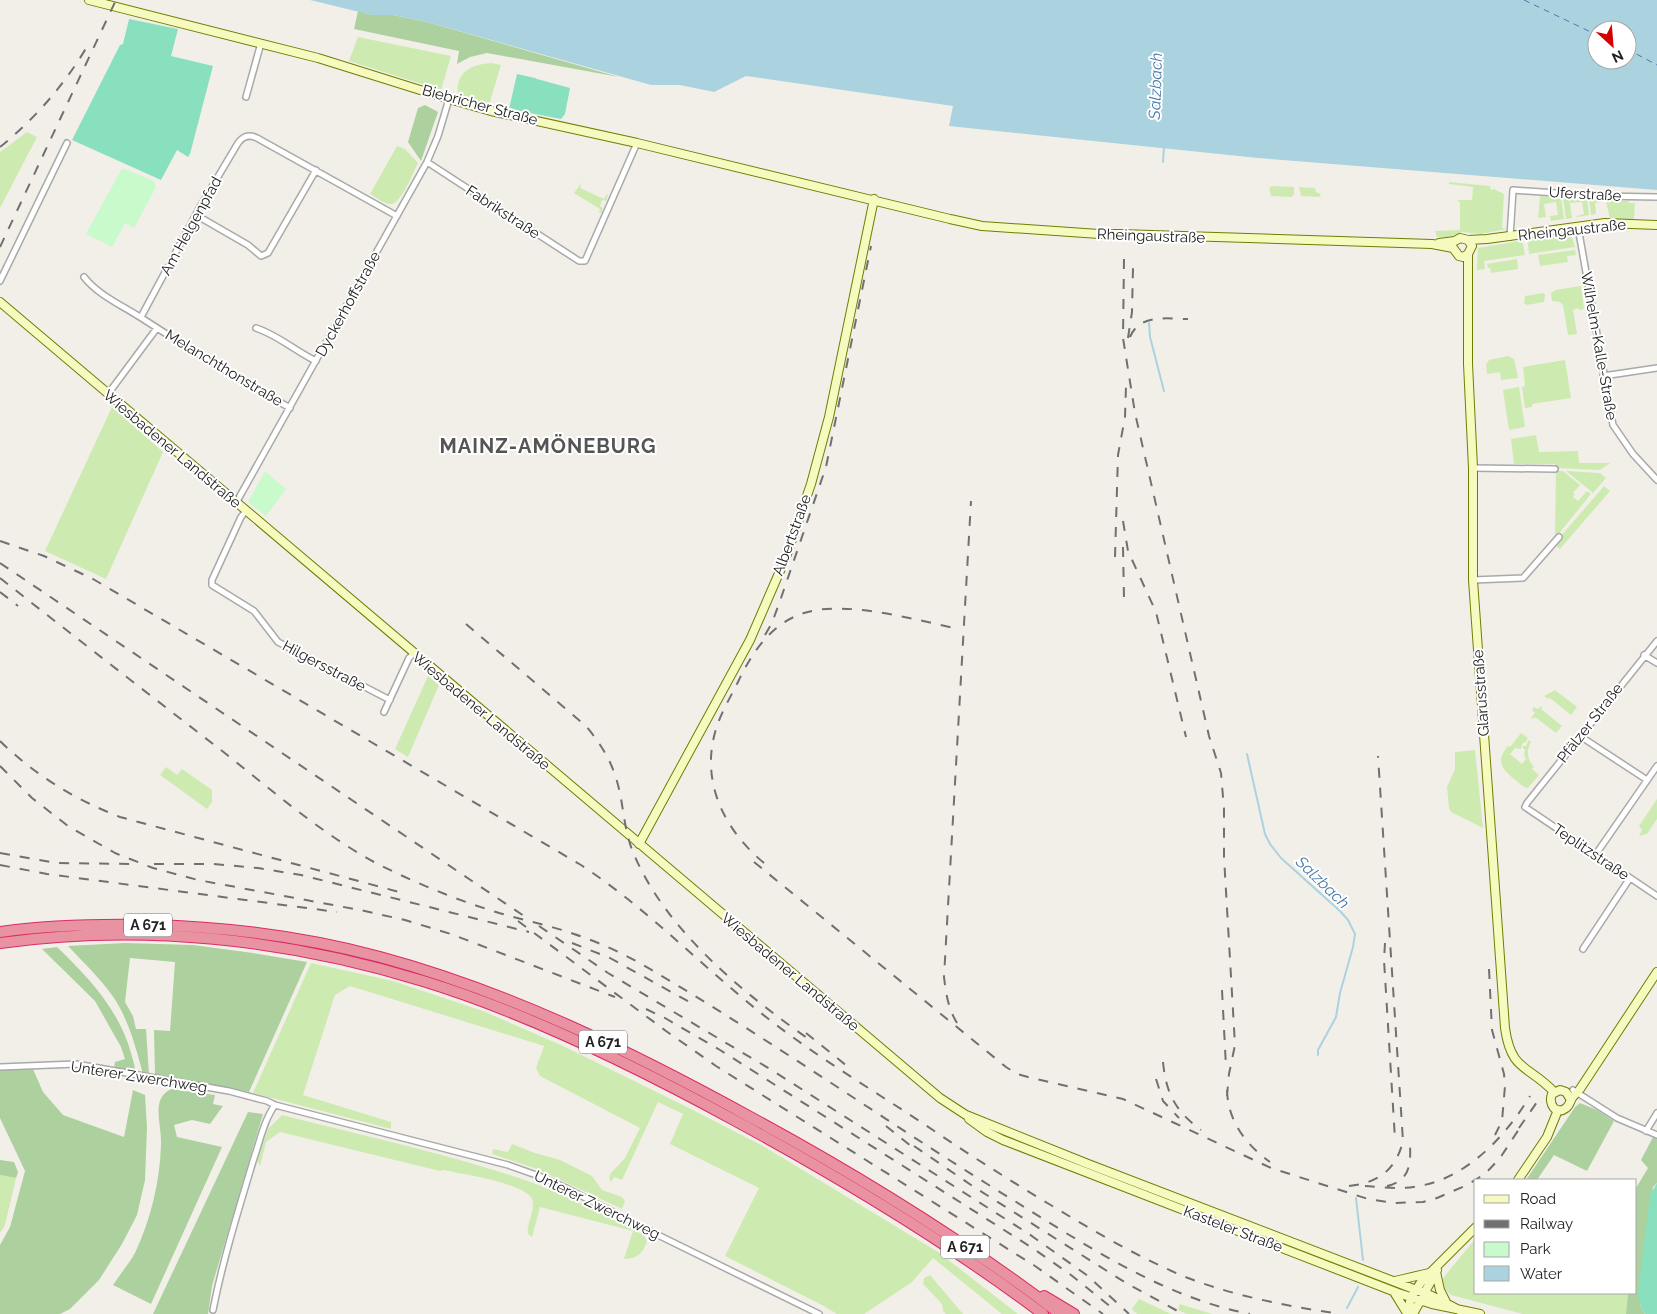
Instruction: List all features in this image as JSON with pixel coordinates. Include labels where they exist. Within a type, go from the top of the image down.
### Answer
[{"type":"highway","name":"A 671","points":[[0,932],[64,926],[122,924],[229,930],[420,969],[479,989],[592,1037],[667,1073],[784,1135],[909,1210],[1017,1288],[1060,1314]]},
{"type":"highway","name":"A 671","points":[[0,943],[65,937],[122,935],[179,936],[294,944]]},
{"type":"highway","name":"A 671","points":[[1017,1288],[1043,1314]]},
{"type":"highway","points":[[1017,1288],[1034,1314]]},
{"type":"highway","points":[[1017,1288],[1058,1303],[1074,1314]]},
{"type":"street","name":"Biebricher Straße","points":[[89,0],[261,43],[345,66],[449,99],[514,116],[874,199]]},
{"type":"street","points":[[246,97],[261,43]]},
{"type":"street","name":"Dyckerhoffstraße","points":[[236,503],[427,162],[438,136],[449,99]]},
{"type":"street","name":"Am Helgenpfad","points":[[141,317],[196,215],[238,143],[244,137],[253,136],[316,170]]},
{"type":"street","points":[[0,281],[67,143]]},
{"type":"street","name":"Fabrikstraße","points":[[427,162],[579,261],[585,261],[637,143]]},
{"type":"street","points":[[196,215],[248,246],[261,256],[268,253],[316,170],[397,216]]},
{"type":"street","name":"Uferstraße","points":[[1510,236],[1513,190],[1599,196],[1657,197]]},
{"type":"street","name":"Rheingaustraße","points":[[874,199],[982,226],[1099,234],[1310,242],[1454,245],[1460,238],[1470,243],[1605,223],[1657,225]]},
{"type":"street","name":"Albertstraße","points":[[639,844],[750,640],[786,557],[811,484],[829,417],[874,199]]},
{"type":"street","name":"Wilhelm-Kalle-Straße","points":[[1578,227],[1612,425],[1633,454],[1657,480]]},
{"type":"street","points":[[1454,245],[1456,254],[1465,255],[1470,243]]},
{"type":"street","name":"Glarusstraße","points":[[1465,255],[1468,274],[1468,374],[1473,468],[1473,580],[1506,1037],[1511,1053],[1516,1061],[1554,1092]]},
{"type":"street","name":"Melanchthonstraße","points":[[84,276],[94,288],[224,371],[290,408]]},
{"type":"street","name":"Wiesbadener Landstraße","points":[[0,302],[914,1077],[940,1098],[966,1115],[1016,1135]]},
{"type":"street","name":"Melanchthonstraße","points":[[108,394],[157,328]]},
{"type":"street","points":[[256,328],[270,332],[297,352],[316,362]]},
{"type":"street","points":[[1603,376],[1657,368]]},
{"type":"street","points":[[1473,468],[1555,470]]},
{"type":"street","name":"Hilgersstraße","points":[[246,511],[241,517],[212,580],[212,585],[254,611],[278,642],[390,700]]},
{"type":"street","points":[[1473,580],[1523,578],[1559,537]]},
{"type":"street","name":"Pfälzer Straße","points":[[1525,807],[1526,803],[1657,640]]},
{"type":"street","points":[[384,712],[409,658],[414,653]]},
{"type":"street","points":[[1644,655],[1657,663]]},
{"type":"street","points":[[1580,736],[1647,780]]},
{"type":"street","points":[[1596,854],[1657,766]]},
{"type":"street","name":"Teplitzstraße","points":[[1525,807],[1657,896]]},
{"type":"street","points":[[1583,949],[1630,878]]},
{"type":"street","points":[[1657,972],[1586,1079],[1572,1092],[1568,1107],[1558,1110],[1554,1108],[1550,1101],[1554,1092],[1560,1090],[1572,1092],[1616,1118],[1657,1135]]},
{"type":"street","name":"Unterer Zwerchweg","points":[[0,1067],[76,1064],[229,1091],[275,1105],[508,1165],[568,1189],[819,1314]]},
{"type":"street","points":[[214,1310],[217,1291],[243,1195],[268,1118],[275,1105]]},
{"type":"street","points":[[1519,1179],[1547,1137],[1558,1110]]},
{"type":"street","points":[[1646,1131],[1657,1113]]},
{"type":"street","name":"Wiesbadener Landstraße","points":[[966,1115],[987,1132],[1010,1142]]},
{"type":"street","name":"Kasteler Straße","points":[[1016,1135],[1424,1292],[1459,1310]]},
{"type":"street","name":"Kasteler Straße","points":[[1010,1142],[1393,1291],[1415,1299],[1480,1314]]},
{"type":"street","points":[[1409,1314],[1415,1299],[1416,1289],[1474,1229]]},
{"type":"street","points":[[1395,1281],[1436,1270]]},
{"type":"street","points":[[1415,1299],[1424,1292],[1436,1270]]},
{"type":"street","points":[[1436,1270],[1440,1290],[1446,1302]]},
{"type":"street","points":[[1393,1291],[1409,1314]]},
{"type":"green space","points":[[358,11],[372,15],[393,15],[427,22],[619,77],[487,53],[470,57],[457,64],[459,51],[354,29]]},
{"type":"green space","points":[[129,19],[178,29],[171,56],[213,66],[190,154],[188,157],[177,150],[161,180],[72,140],[120,45],[123,44]]},
{"type":"green space","points":[[358,37],[451,56],[441,90],[349,61]]},
{"type":"green space","points":[[492,63],[501,65],[489,105],[458,96],[459,81],[466,71],[477,65]]},
{"type":"green space","points":[[517,74],[570,88],[565,114],[561,119],[509,109]]},
{"type":"green space","points":[[425,105],[438,112],[421,161],[408,142],[418,108]]},
{"type":"green space","points":[[27,132],[37,137],[0,208],[0,152]]},
{"type":"green space","points":[[397,146],[405,149],[418,163],[399,199],[395,203],[388,204],[370,194]]},
{"type":"green space","points":[[125,169],[154,181],[156,187],[134,228],[125,223],[112,247],[86,234],[121,170]]},
{"type":"green space","points":[[582,182],[580,188],[604,199],[608,195],[606,201],[602,200],[600,206],[603,208],[601,213],[599,213],[600,209],[574,193]]},
{"type":"green space","points":[[1449,182],[1490,186],[1491,190],[1494,189],[1504,194],[1502,228],[1507,229],[1480,234],[1462,232],[1451,237],[1437,237],[1435,231],[1460,230],[1460,202],[1458,200],[1472,200],[1473,187],[1449,184]]},
{"type":"green space","points":[[1272,186],[1294,187],[1294,195],[1291,197],[1271,196],[1269,188]]},
{"type":"green space","points":[[1299,187],[1315,188],[1316,192],[1321,194],[1319,197],[1301,196]]},
{"type":"green space","points":[[1540,196],[1561,198],[1564,219],[1551,221],[1550,216],[1558,215],[1556,202],[1544,204],[1546,217],[1538,218]]},
{"type":"green space","points":[[1563,198],[1587,199],[1589,215],[1577,217],[1584,214],[1582,202],[1570,203],[1572,218],[1566,219]]},
{"type":"green space","points":[[1589,199],[1635,203],[1634,219],[1610,219],[1606,201],[1595,203],[1596,214],[1591,215]]},
{"type":"green space","points":[[1571,234],[1575,247],[1529,254],[1528,243],[1530,240]]},
{"type":"green space","points":[[1520,241],[1523,244],[1525,255],[1484,261],[1485,269],[1477,270],[1478,248]]},
{"type":"green space","points":[[1575,250],[1576,255],[1567,256],[1568,262],[1540,266],[1538,255]]},
{"type":"green space","points":[[1517,259],[1518,269],[1491,273],[1487,264]]},
{"type":"green space","points":[[1581,286],[1584,309],[1579,310],[1578,308],[1573,310],[1577,334],[1568,335],[1563,305],[1560,302],[1552,301],[1551,293],[1555,290]]},
{"type":"green space","points":[[1543,293],[1545,295],[1544,302],[1527,305],[1524,303],[1525,296]]},
{"type":"green space","points":[[1508,356],[1514,359],[1518,378],[1501,380],[1500,372],[1487,374],[1486,365],[1489,360]]},
{"type":"green space","points":[[1565,360],[1571,398],[1532,404],[1532,407],[1525,408],[1522,387],[1525,386],[1523,367]]},
{"type":"green space","points":[[1519,387],[1525,427],[1509,430],[1503,390]]},
{"type":"green space","points":[[112,407],[163,452],[106,579],[45,551]]},
{"type":"green space","points":[[1536,435],[1539,452],[1578,451],[1579,463],[1610,463],[1600,470],[1556,468],[1555,464],[1514,464],[1511,439]]},
{"type":"green space","points":[[265,471],[286,489],[266,516],[248,502]]},
{"type":"green space","points":[[1556,471],[1563,471],[1580,485],[1573,493],[1575,494],[1573,497],[1578,501],[1587,491],[1591,494],[1552,542],[1555,535]]},
{"type":"green space","points":[[1566,471],[1600,473],[1606,478],[1593,493]]},
{"type":"green space","points":[[1604,486],[1610,491],[1560,549],[1554,544]]},
{"type":"green space","points":[[428,676],[439,685],[408,757],[395,749]]},
{"type":"green space","points":[[1555,690],[1577,707],[1571,715],[1550,698],[1548,699],[1544,696]]},
{"type":"green space","points":[[1541,706],[1541,709],[1562,726],[1556,733],[1535,717],[1531,718],[1535,713],[1532,710],[1534,707],[1538,709]]},
{"type":"green space","points":[[1521,733],[1528,738],[1525,743],[1523,742],[1521,749],[1515,748],[1510,754],[1522,764],[1526,759],[1523,746],[1526,746],[1529,740],[1531,742],[1528,749],[1529,758],[1534,767],[1532,769],[1539,775],[1528,788],[1508,774],[1504,769],[1501,759],[1508,746],[1510,747]]},
{"type":"green space","points":[[1475,750],[1483,828],[1451,812],[1449,808],[1447,787],[1455,769],[1455,752]]},
{"type":"green space","points":[[166,767],[177,775],[182,769],[212,790],[212,802],[207,809],[160,775]]},
{"type":"green space","points":[[1657,799],[1657,819],[1647,834],[1639,836],[1642,830],[1639,826]]},
{"type":"green space","points":[[125,943],[193,945],[307,962],[249,1092],[155,1075],[154,1030],[170,1031],[175,962],[130,958],[125,1002],[133,1016],[136,1029],[146,1029],[149,1075],[143,1074],[132,1035],[114,998],[104,984],[68,946]]},
{"type":"green space","points":[[57,947],[87,978],[113,1012],[126,1038],[136,1072],[114,1068],[115,1062],[125,1059],[121,1047],[95,1001],[42,949]]},
{"type":"green space","points":[[311,963],[393,981],[483,1011],[561,1045],[687,1107],[763,1146],[938,1252],[1018,1314],[1002,1314],[933,1258],[912,1282],[864,1314],[837,1314],[725,1256],[759,1188],[670,1144],[683,1114],[658,1102],[622,1180],[614,1177],[611,1182],[609,1178],[611,1173],[625,1158],[640,1128],[540,1076],[536,1068],[544,1046],[350,986],[335,995],[303,1095],[391,1122],[391,1129],[253,1093]]},
{"type":"green space","points":[[33,1069],[43,1092],[63,1115],[124,1137],[133,1090],[145,1095],[147,1128],[145,1180],[137,1215],[122,1244],[99,1280],[70,1309],[60,1314],[0,1314],[0,1245],[10,1227],[25,1171],[0,1118],[0,1070]]},
{"type":"green space","points":[[171,1089],[215,1095],[213,1104],[223,1106],[210,1124],[192,1120],[174,1125],[177,1137],[222,1147],[151,1304],[113,1285],[135,1253],[150,1213],[157,1186],[160,1158],[159,1106],[165,1093]]},
{"type":"green space","points":[[1580,1103],[1597,1110],[1614,1121],[1587,1171],[1554,1155],[1538,1179],[1527,1179],[1575,1107]]},
{"type":"green space","points":[[248,1112],[263,1114],[212,1286],[208,1314],[153,1314]]},
{"type":"green space","points":[[282,1115],[429,1152],[532,1183],[565,1196],[644,1235],[647,1242],[638,1255],[633,1258],[624,1259],[633,1231],[540,1207],[532,1237],[528,1234],[528,1225],[533,1208],[532,1199],[527,1193],[518,1188],[492,1180],[444,1170],[440,1171],[280,1132],[266,1142],[260,1166],[257,1160],[268,1129]]},
{"type":"green space","points":[[1653,1137],[1657,1139],[1657,1183],[1653,1187],[1640,1305],[1645,1314],[1626,1314],[1628,1294],[1637,1294],[1637,1186],[1648,1168],[1641,1160]]},
{"type":"green space","points":[[512,1144],[560,1160],[592,1176],[602,1190],[622,1197],[625,1201],[622,1209],[537,1169],[492,1154],[493,1149],[508,1152]]},
{"type":"green space","points":[[0,1160],[14,1162],[18,1172],[16,1178],[0,1175]]},
{"type":"green space","points":[[0,1175],[16,1178],[5,1225],[0,1233]]},
{"type":"green space","points":[[1657,1183],[1657,1314],[1645,1314],[1640,1305],[1638,1294],[1650,1195]]},
{"type":"green space","points":[[1474,1240],[1474,1294],[1628,1294],[1626,1314],[1523,1314],[1451,1295],[1445,1288],[1443,1278]]},
{"type":"green space","points":[[930,1275],[963,1314],[946,1314],[943,1311],[942,1304],[923,1284],[924,1278]]},
{"type":"green space","points":[[1139,1299],[1171,1314],[1137,1314],[1132,1309]]},
{"type":"green space","points":[[1180,1304],[1212,1314],[1187,1314],[1178,1310]]},
{"type":"water","points":[[310,0],[1657,0],[1657,190],[1258,158],[949,126],[953,106],[746,76],[714,92],[680,85],[651,85],[427,22],[393,15],[372,15]]},
{"type":"waterway","name":"Salzbach","points":[[1163,162],[1164,147]]},
{"type":"waterway","name":"Salzbach","points":[[1149,323],[1150,337],[1164,391]]},
{"type":"waterway","name":"Salzbach","points":[[1247,754],[1265,834],[1270,844],[1281,858],[1340,911],[1348,920],[1355,934],[1336,1017],[1318,1050],[1318,1055]]},
{"type":"waterway","name":"Salzbach","points":[[1356,1198],[1363,1260]]},
{"type":"waterway","name":"Salzbach","points":[[1347,1308],[1358,1287]]},
{"type":"ferry route","points":[[1524,0],[1587,30]]},
{"type":"ferry route","points":[[1637,54],[1657,65]]},
{"type":"railway","points":[[0,247],[116,0]]},
{"type":"railway","points":[[0,147],[37,113],[59,87],[88,45]]},
{"type":"railway","points":[[765,635],[772,623],[826,467],[871,246]]},
{"type":"railway","points":[[1124,259],[1123,338],[1135,413],[1209,736],[1221,773],[1235,1045],[1227,1096]]},
{"type":"railway","points":[[1128,338],[1132,312],[1133,268]]},
{"type":"railway","points":[[1130,337],[1140,324],[1147,321],[1163,318],[1188,319]]},
{"type":"railway","points":[[1115,557],[1118,455],[1125,417],[1126,386]]},
{"type":"railway","points":[[957,1023],[951,1012],[944,977],[971,501]]},
{"type":"railway","points":[[1123,521],[1128,551],[1156,612],[1186,737]]},
{"type":"railway","points":[[0,541],[44,556],[93,579],[581,865],[631,902],[726,984],[793,1037],[986,1165],[1098,1233],[1148,1260],[1202,1283],[1260,1300],[1340,1314]]},
{"type":"railway","points":[[1123,547],[1124,598]]},
{"type":"railway","points":[[0,563],[524,916]]},
{"type":"railway","points":[[0,578],[298,811],[354,851],[449,896],[496,912],[574,934],[629,957],[705,1002],[969,1172],[1098,1252],[1156,1283],[1218,1306],[1250,1314]]},
{"type":"railway","points":[[0,592],[18,606]]},
{"type":"railway","points":[[764,863],[749,850],[726,819],[718,802],[713,784],[711,765],[712,746],[721,715],[750,660],[764,640],[782,624],[793,618],[804,613],[820,610],[839,609],[879,612],[954,628]]},
{"type":"railway","points":[[466,624],[586,726],[595,738],[614,771],[621,797],[627,834],[633,852],[647,881],[685,933],[708,958],[733,980],[784,1022],[810,1040]]},
{"type":"railway","points":[[0,741],[27,765],[56,785],[120,817],[403,893]]},
{"type":"railway","points":[[1349,1186],[1369,1182],[1384,1173],[1396,1160],[1403,1141],[1378,756]]},
{"type":"railway","points":[[0,766],[32,798],[68,826],[115,853],[153,868],[198,880],[405,920],[451,934],[615,997]]},
{"type":"railway","points":[[0,853],[56,863],[137,864]]},
{"type":"railway","points":[[754,862],[1017,1074],[1123,1099],[1271,1168],[1368,1199],[1394,1203],[1423,1202],[1437,1198],[1474,1181]]},
{"type":"railway","points":[[154,864],[213,864],[258,868],[301,875],[529,932]]},
{"type":"railway","points":[[0,865],[47,874],[337,912]]},
{"type":"railway","points":[[518,921],[716,1066],[1035,1266],[1103,1314]]},
{"type":"railway","points":[[539,926],[608,973],[770,1069],[1029,1234],[1088,1276],[1129,1314]]},
{"type":"railway","points":[[572,943],[610,958],[693,1004]]},
{"type":"railway","points":[[1385,943],[1384,960],[1395,1139]]},
{"type":"railway","points":[[1489,969],[1492,1030],[1504,1074],[1505,1086],[1502,1121],[1495,1135]]},
{"type":"railway","points":[[1222,990],[1226,1067]]},
{"type":"railway","points":[[646,1009],[720,1050],[1034,1249],[1071,1275],[1116,1311]]},
{"type":"railway","points":[[806,1033],[847,1066]]},
{"type":"railway","points":[[1163,1062],[1164,1073],[1173,1100],[1185,1116],[1201,1130]]},
{"type":"railway","points":[[1156,1079],[1163,1101],[1179,1118]]},
{"type":"railway","points":[[1227,1090],[1234,1122],[1253,1148],[1270,1162]]},
{"type":"railway","points":[[1365,1186],[1405,1188],[1437,1181],[1453,1174],[1469,1165],[1497,1140],[1530,1096]]},
{"type":"railway","points":[[1519,1128],[1537,1102]]},
{"type":"railway","points":[[1477,1179],[1485,1174],[1500,1158],[1523,1123]]},
{"type":"railway","points":[[886,1126],[917,1151]]},
{"type":"railway","points":[[914,1146],[974,1187],[1126,1283],[1183,1314]]},
{"type":"railway","points":[[1387,1186],[1400,1180],[1407,1171],[1410,1160],[1410,1146]]},
{"type":"district","name":"MAINZ-AMÖNEBURG","points":[[548,446]]}]
